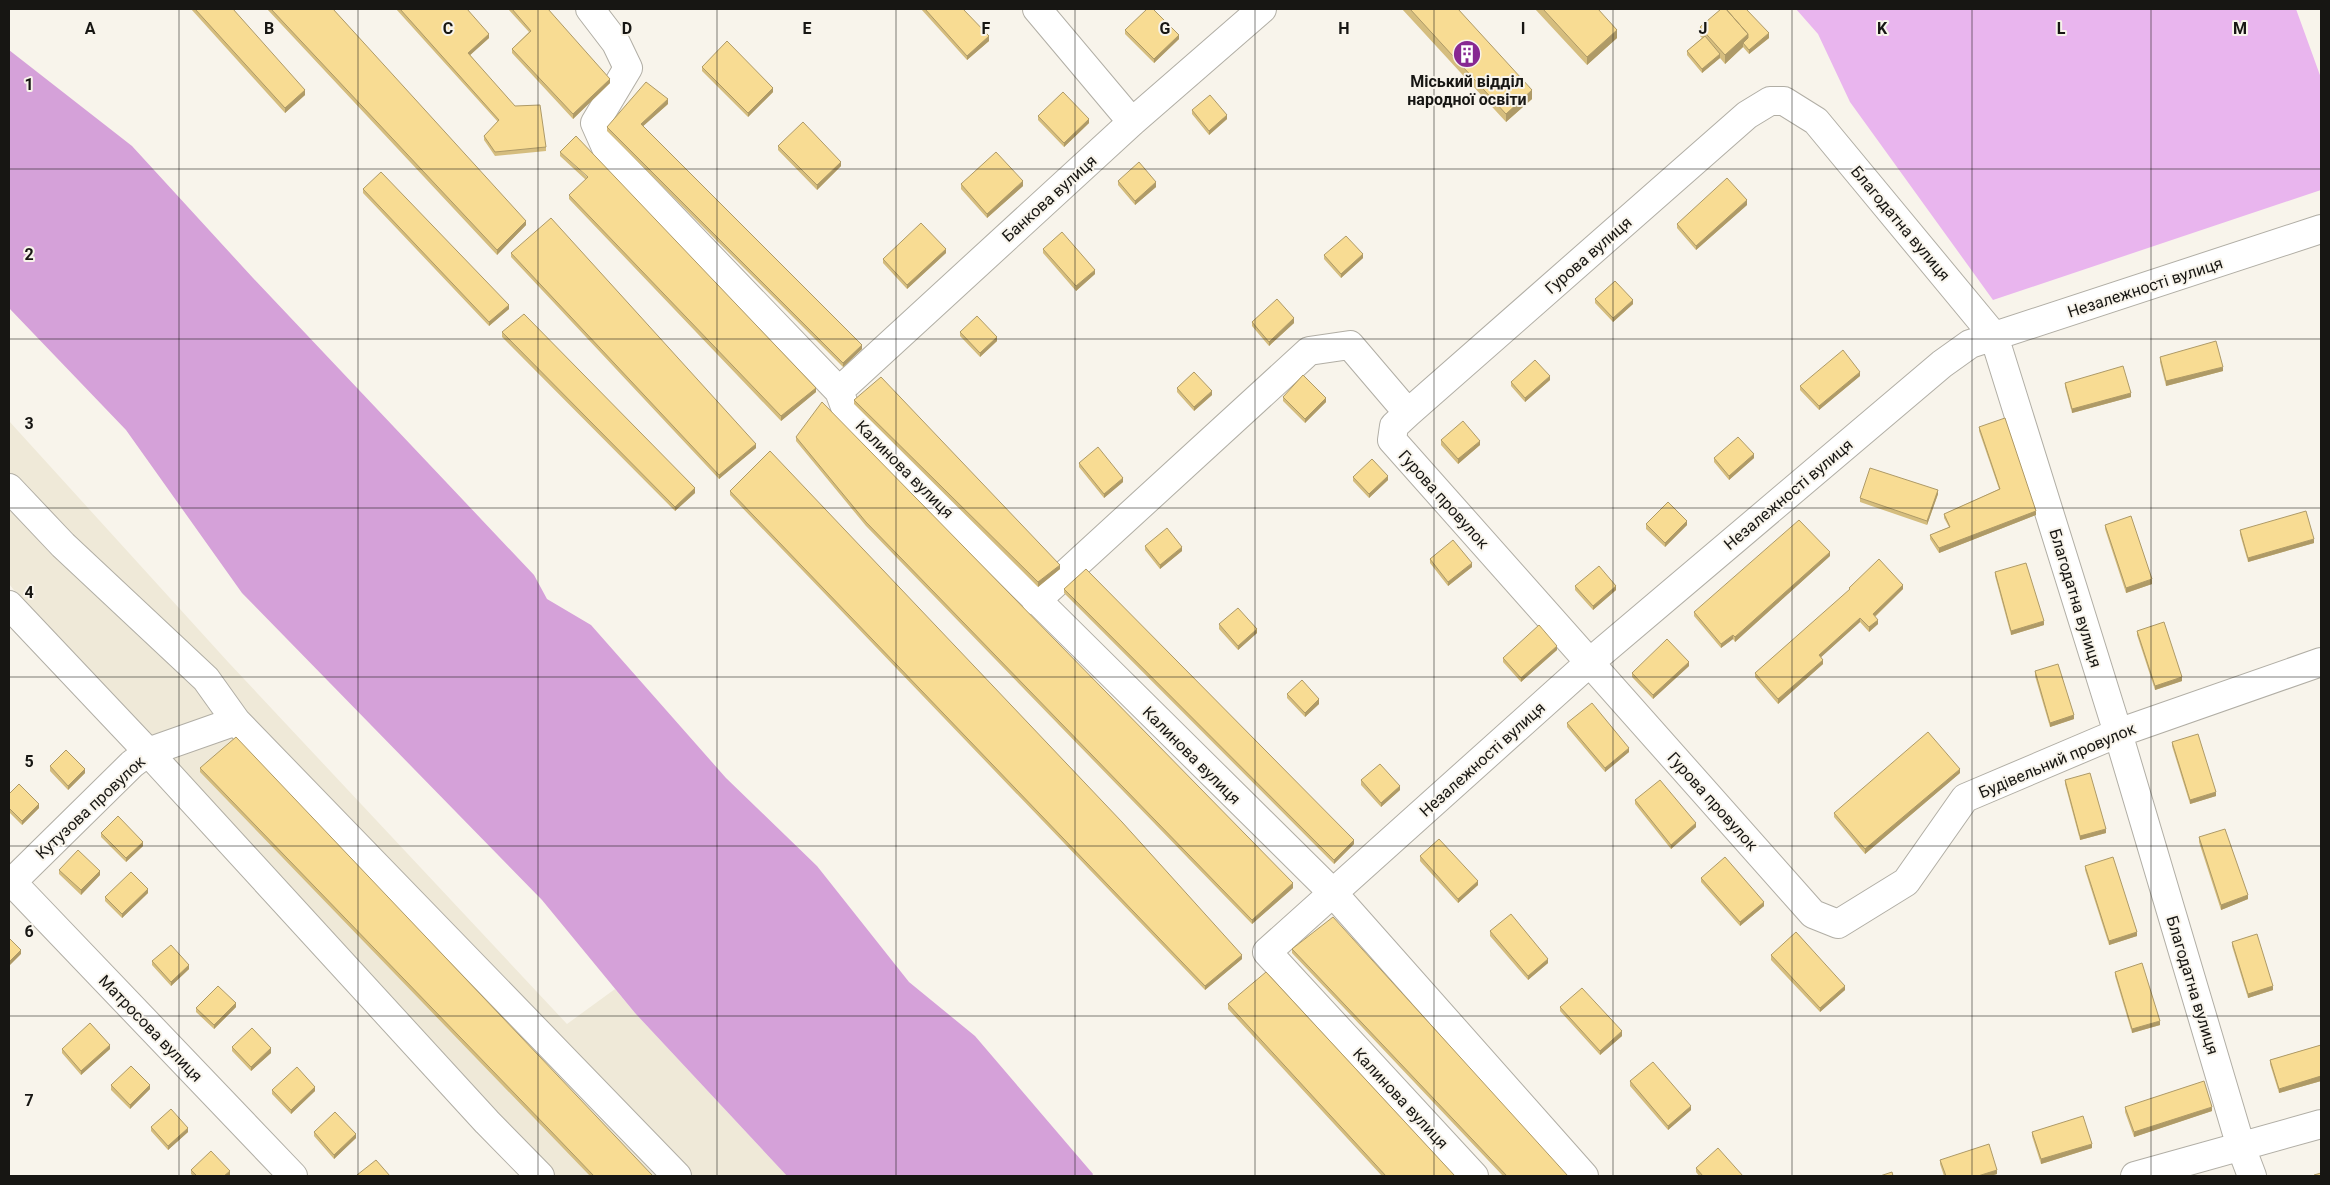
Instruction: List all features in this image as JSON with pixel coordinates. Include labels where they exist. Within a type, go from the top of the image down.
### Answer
[{"type":"street","name":"Калинова вулиця","points":[[590,9],[616,42],[628,68],[595,123],[607,150],[839,391],[847,412],[1333,893],[1584,1176]]},
{"type":"street","points":[[1037,9],[1132,122]]},
{"type":"street","name":"Банкова вулиця","points":[[839,391],[1132,122],[1262,9]]},
{"type":"street","name":"Благодатна вулиця","points":[[1770,100],[1784,101],[1816,121],[1994,336],[2118,733],[2241,1147],[2252,1176]]},
{"type":"street","name":"Гурова вулиця","points":[[1408,413],[1747,115],[1770,100]]},
{"type":"street","name":"Незалежності вулиця","points":[[1333,893],[1589,663],[1942,364],[1970,344],[2321,229]]},
{"type":"street","points":[[1036,601],[1309,351],[1350,345],[1408,413]]},
{"type":"street","name":"Гурова провулок","points":[[1408,413],[1394,426],[1392,440],[1813,914],[1838,924]]},
{"type":"street","points":[[9,488],[63,545],[206,678],[236,721],[677,1176]]},
{"type":"street","points":[[9,605],[148,752],[487,1122],[540,1176]]},
{"type":"street","name":"Будівельний провулок","points":[[1838,924],[1906,882],[1965,798],[2118,733],[2321,662]]},
{"type":"street","name":"Кутузова провулок","points":[[10,882],[132,764],[148,752],[236,721]]},
{"type":"street","name":"Матросова вулиця","points":[[10,882],[294,1176]]},
{"type":"street","name":"Калинова вулиця","points":[[1333,893],[1267,952],[1474,1176]]},
{"type":"street","points":[[2135,1176],[2321,1124]]},
{"type":"shaded area","points":[[1796,9],[2296,9],[2321,78],[2321,190],[1993,300],[1850,102],[1818,34]]},
{"type":"shaded area","points":[[9,50],[132,146],[253,278],[534,575],[547,599],[591,625],[726,778],[817,866],[909,982],[975,1036],[1093,1174],[1092,1176],[787,1176],[635,1013],[542,900],[242,593],[126,430],[9,308]]},
{"type":"shaded area","points":[[9,421],[229,663],[567,1024],[615,989],[635,1013],[787,1176],[548,1176],[148,752],[9,584]]},
{"type":"building","points":[[195,9],[233,9],[305,90],[285,108]]},
{"type":"building","points":[[271,9],[333,9],[526,221],[497,250]]},
{"type":"building","points":[[400,9],[467,9],[489,34],[468,53],[515,106],[540,105],[546,147],[495,152],[484,136],[499,120]]},
{"type":"building","points":[[512,9],[548,9],[610,79],[573,114],[512,49],[531,31]]},
{"type":"building","points":[[925,9],[963,9],[989,36],[967,56]]},
{"type":"building","points":[[1147,9],[1153,9],[1179,35],[1154,59],[1125,30]]},
{"type":"building","name":"Міський відділ народної освіти","points":[[1410,9],[1458,9],[1532,90],[1506,114]]},
{"type":"building","name":"Міський відділ народної освіти","points":[[1543,9],[1598,9],[1617,30],[1587,57]]},
{"type":"building","points":[[1721,9],[1726,9],[1748,34],[1725,55],[1700,27]]},
{"type":"building","points":[[1726,9],[1746,9],[1769,33],[1749,50],[1743,43],[1748,38],[1748,34]]},
{"type":"building","points":[[1705,36],[1720,54],[1702,69],[1687,51]]},
{"type":"building","points":[[727,41],[773,88],[748,113],[702,67]]},
{"type":"building","points":[[646,82],[668,99],[641,124],[862,345],[843,363],[607,127]]},
{"type":"building","points":[[1063,92],[1089,119],[1064,143],[1038,116]]},
{"type":"building","points":[[1210,95],[1227,115],[1209,131],[1192,110]]},
{"type":"building","points":[[803,122],[841,162],[817,185],[778,146]]},
{"type":"building","points":[[576,136],[816,388],[781,416],[569,195],[588,177],[560,152]]},
{"type":"building","points":[[996,152],[1023,181],[987,214],[961,184]]},
{"type":"building","points":[[1139,162],[1156,182],[1135,201],[1118,181]]},
{"type":"building","points":[[381,172],[509,305],[489,322],[363,189]]},
{"type":"building","points":[[1727,178],[1747,200],[1696,246],[1677,224]]},
{"type":"building","points":[[551,218],[756,444],[719,475],[511,253]]},
{"type":"building","points":[[921,223],[946,249],[907,285],[883,259]]},
{"type":"building","points":[[1062,232],[1095,270],[1076,286],[1043,249]]},
{"type":"building","points":[[1346,236],[1363,254],[1341,274],[1324,255]]},
{"type":"building","points":[[1615,281],[1633,300],[1613,318],[1595,299]]},
{"type":"building","points":[[1277,299],[1294,318],[1269,342],[1252,322]]},
{"type":"building","points":[[524,314],[695,488],[675,507],[502,332]]},
{"type":"building","points":[[977,316],[997,337],[980,353],[960,332]]},
{"type":"building","points":[[2216,341],[2223,367],[2166,381],[2160,357]]},
{"type":"building","points":[[1843,350],[1860,372],[1819,406],[1800,386]]},
{"type":"building","points":[[1535,360],[1550,376],[1525,398],[1511,382]]},
{"type":"building","points":[[2123,366],[2131,393],[2072,409],[2065,383]]},
{"type":"building","points":[[1194,372],[1212,391],[1194,407],[1177,388]]},
{"type":"building","points":[[1303,375],[1326,398],[1305,419],[1283,397]]},
{"type":"building","points":[[881,377],[1060,565],[1038,582],[854,400]]},
{"type":"building","points":[[822,402],[1293,883],[1252,920],[866,522],[796,437]]},
{"type":"building","points":[[2005,418],[2036,511],[1939,548],[1930,535],[1950,527],[1944,514],[2000,489],[1979,427]]},
{"type":"building","points":[[1463,421],[1480,441],[1458,459],[1441,440]]},
{"type":"building","points":[[1738,437],[1754,454],[1729,476],[1714,458]]},
{"type":"building","points":[[1098,447],[1123,478],[1104,494],[1079,463]]},
{"type":"building","points":[[770,451],[1122,822],[1242,955],[1205,986],[730,491]]},
{"type":"building","points":[[1372,459],[1388,476],[1369,494],[1353,477]]},
{"type":"building","points":[[1870,468],[1938,490],[1927,521],[1860,498]]},
{"type":"building","points":[[1668,502],[1687,521],[1665,543],[1646,524]]},
{"type":"building","points":[[2306,511],[2314,539],[2248,558],[2240,530]]},
{"type":"building","points":[[2131,516],[2152,579],[2126,588],[2105,525]]},
{"type":"building","points":[[1799,520],[1830,552],[1735,637],[1733,635],[1721,644],[1694,612]]},
{"type":"building","points":[[1167,528],[1182,547],[1160,565],[1145,546]]},
{"type":"building","points":[[1453,540],[1472,563],[1448,582],[1430,559]]},
{"type":"building","points":[[1879,559],[1903,585],[1873,614],[1878,620],[1869,627],[1860,618],[1819,655],[1823,660],[1778,699],[1755,673],[1850,589]]},
{"type":"building","points":[[2026,563],[2044,621],[2011,631],[1995,572]]},
{"type":"building","points":[[1599,566],[1616,586],[1593,606],[1575,586]]},
{"type":"building","points":[[1086,569],[1354,840],[1334,860],[1064,589]]},
{"type":"building","points":[[1238,608],[1257,629],[1238,646],[1219,624]]},
{"type":"building","points":[[2164,622],[2182,677],[2155,686],[2137,631]]},
{"type":"building","points":[[1539,625],[1557,646],[1521,678],[1503,658]]},
{"type":"building","points":[[1667,639],[1689,662],[1653,695],[1632,673]]},
{"type":"building","points":[[2058,664],[2074,715],[2050,723],[2035,671]]},
{"type":"building","points":[[1302,680],[1319,699],[1305,713],[1287,694]]},
{"type":"building","points":[[1592,703],[1629,748],[1605,768],[1567,723]]},
{"type":"building","points":[[1928,732],[1960,769],[1865,849],[1834,813]]},
{"type":"building","points":[[2198,734],[2216,792],[2190,800],[2172,742]]},
{"type":"building","points":[[236,737],[653,1176],[594,1176],[200,768]]},
{"type":"building","points":[[66,750],[85,769],[68,786],[50,766]]},
{"type":"building","points":[[1380,764],[1400,786],[1381,803],[1361,780]]},
{"type":"building","points":[[2090,773],[2106,829],[2080,836],[2065,780]]},
{"type":"building","points":[[1660,780],[1696,823],[1671,845],[1635,800]]},
{"type":"building","points":[[19,784],[39,804],[22,821],[9,808],[9,794]]},
{"type":"building","points":[[118,816],[143,842],[126,858],[101,833]]},
{"type":"building","points":[[2225,829],[2248,895],[2221,905],[2199,837]]},
{"type":"building","points":[[1439,839],[1478,881],[1458,899],[1420,856]]},
{"type":"building","points":[[78,850],[100,871],[81,890],[59,870]]},
{"type":"building","points":[[1725,857],[1764,902],[1740,922],[1701,878]]},
{"type":"building","points":[[2113,857],[2137,932],[2109,941],[2085,866]]},
{"type":"building","points":[[131,872],[148,889],[122,914],[105,897]]},
{"type":"building","points":[[1511,914],[1548,959],[1528,976],[1490,931]]},
{"type":"building","points":[[1333,917],[1568,1176],[1507,1176],[1292,949]]},
{"type":"building","points":[[1796,932],[1845,986],[1820,1008],[1771,955]]},
{"type":"building","points":[[2257,934],[2273,986],[2248,994],[2232,942]]},
{"type":"building","points":[[9,938],[21,950],[9,962]]},
{"type":"building","points":[[171,945],[189,965],[171,982],[152,961]]},
{"type":"building","points":[[2142,963],[2160,1021],[2132,1029],[2115,972]]},
{"type":"building","points":[[1266,972],[1455,1176],[1386,1176],[1228,1004]]},
{"type":"building","points":[[218,986],[236,1003],[214,1025],[196,1008]]},
{"type":"building","points":[[1582,988],[1622,1031],[1600,1051],[1560,1007]]},
{"type":"building","points":[[90,1023],[110,1045],[81,1071],[62,1049]]},
{"type":"building","points":[[252,1028],[271,1048],[251,1067],[232,1047]]},
{"type":"building","points":[[2321,1045],[2321,1076],[2279,1089],[2270,1060]]},
{"type":"building","points":[[1653,1062],[1691,1106],[1668,1126],[1630,1081]]},
{"type":"building","points":[[131,1066],[150,1085],[130,1105],[111,1085]]},
{"type":"building","points":[[297,1067],[315,1087],[291,1110],[272,1090]]},
{"type":"building","points":[[2204,1081],[2212,1107],[2134,1132],[2125,1107]]},
{"type":"building","points":[[171,1109],[188,1128],[168,1146],[151,1127]]},
{"type":"building","points":[[335,1112],[356,1134],[334,1155],[314,1132]]},
{"type":"building","points":[[2083,1116],[2092,1144],[2041,1159],[2032,1132]]},
{"type":"building","points":[[1989,1144],[1997,1170],[1978,1176],[1946,1176],[1940,1160]]},
{"type":"building","points":[[1718,1148],[1743,1176],[1703,1176],[1696,1168]]},
{"type":"building","points":[[211,1151],[230,1171],[224,1176],[197,1176],[191,1170]]},
{"type":"building","points":[[376,1160],[390,1176],[357,1175]]},
{"type":"building","points":[[1892,1172],[1893,1176],[1880,1176]]},
{"type":"place","name":"Міський відділ народної освіти","points":[[1467,54]]}]
